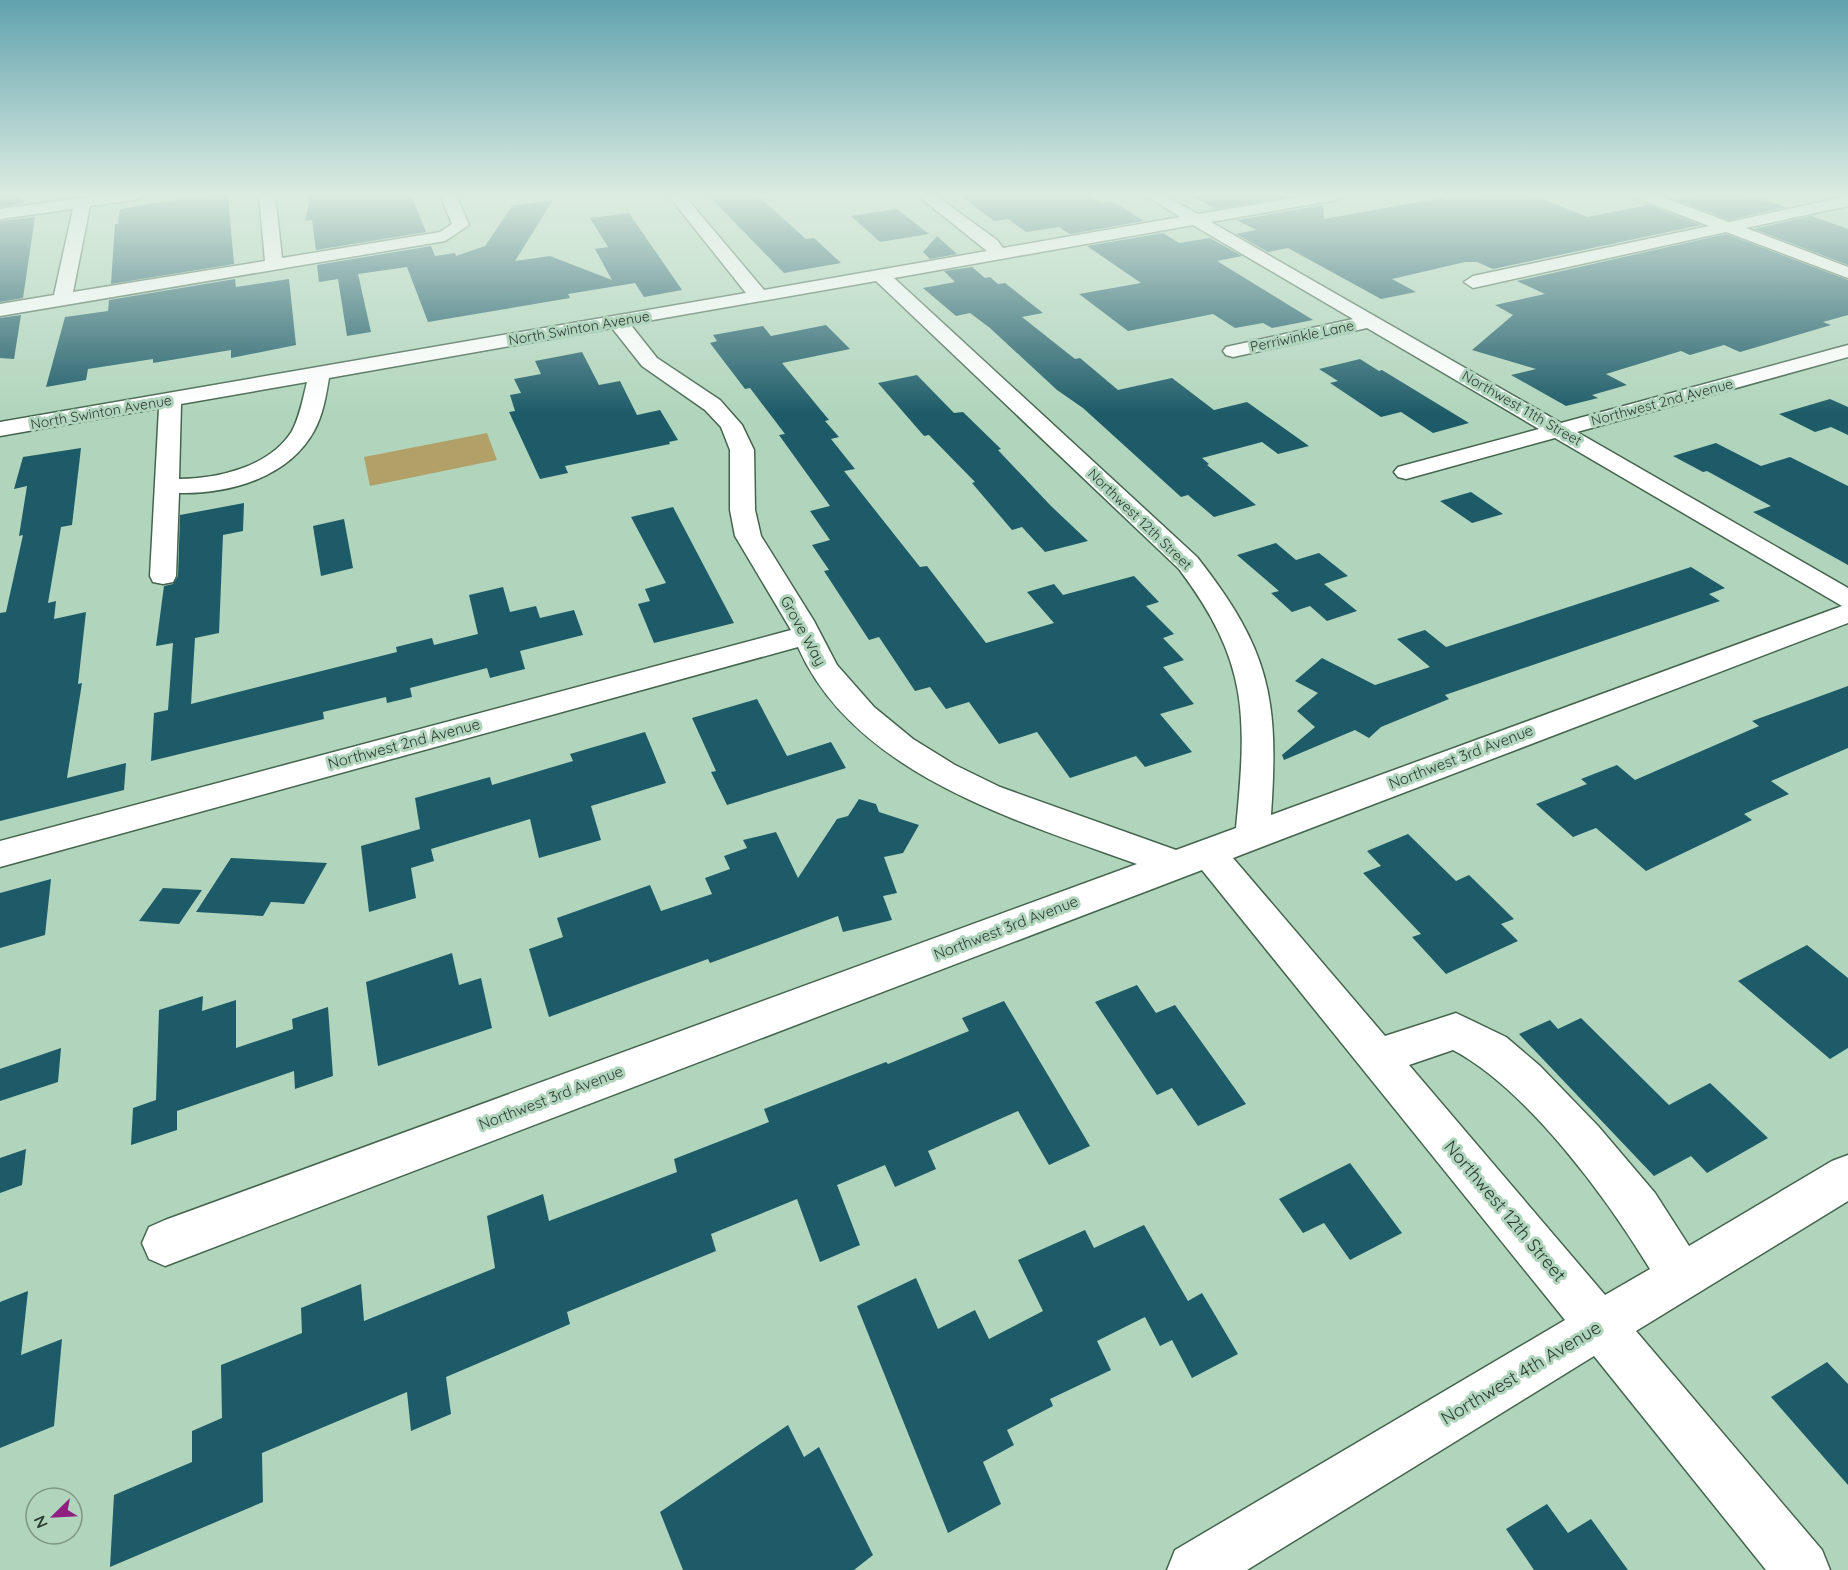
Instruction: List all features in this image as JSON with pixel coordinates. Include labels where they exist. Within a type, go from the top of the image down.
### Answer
[{"type":"street","points":[[62,300],[69,268]]},
{"type":"street","points":[[0,310],[254,268]]},
{"type":"street","points":[[736,268],[759,296]]},
{"type":"street","name":"North Swinton Avenue","points":[[0,429],[918,268]]},
{"type":"street","name":"Northwest 11th Street","points":[[1280,268],[1848,599]]},
{"type":"street","points":[[1473,282],[1536,268]]},
{"type":"street","name":"Northwest 12th Street","points":[[880,275],[1188,563],[1214,595],[1235,629],[1246,654],[1256,694],[1259,723],[1252,836]]},
{"type":"street","name":"Grove Way","points":[[618,321],[637,350],[662,372],[714,406],[738,437],[744,456],[740,504],[742,522],[807,635],[814,655],[851,702],[889,736],[920,758],[973,788],[1013,807],[1192,858]]},
{"type":"street","name":"Perriwinkle Lane","points":[[1233,351],[1372,321]]},
{"type":"street","name":"Northwest 2nd Avenue","points":[[1407,472],[1848,351]]},
{"type":"street","points":[[168,486],[221,483],[245,474],[284,452],[302,434],[309,420],[319,373]]},
{"type":"street","points":[[163,576],[170,399]]},
{"type":"street","name":"Northwest 3rd Avenue","points":[[165,1243],[1848,613]]},
{"type":"street","name":"Northwest 2nd Avenue","points":[[0,854],[807,635]]},
{"type":"street","name":"Northwest 12th Street","points":[[1192,858],[1378,1058],[1802,1570]]},
{"type":"street","points":[[1378,1058],[1456,1031],[1492,1050],[1525,1078],[1583,1140],[1639,1209],[1681,1277]]},
{"type":"street","name":"Northwest 4th Avenue","points":[[1195,1570],[1848,1176]]},
{"type":"shaded area","points":[[487,433],[497,460],[370,486],[364,457]]},
{"type":"building","points":[[0,268],[27,268],[23,298],[0,302]]},
{"type":"building","points":[[112,268],[208,268],[111,284]]},
{"type":"building","points":[[317,268],[398,268],[358,274],[371,332],[347,336],[338,279],[319,282]]},
{"type":"building","points":[[407,268],[582,268],[612,280],[606,268],[667,268],[682,290],[644,297],[635,283],[568,294],[570,298],[428,322]]},
{"type":"building","points":[[779,268],[811,268],[784,273]]},
{"type":"building","points":[[973,268],[985,278],[990,277],[998,284],[1005,283],[1043,313],[1022,317],[1075,359],[1080,358],[1118,390],[1172,378],[1214,410],[1247,402],[1309,446],[1278,454],[1262,442],[1202,458],[1209,464],[1207,465],[1256,505],[1214,517],[1188,495],[1181,497],[1083,408],[1057,390],[990,328],[970,313],[956,316],[923,288],[955,282],[944,271]]},
{"type":"building","points":[[1119,268],[1229,268],[1313,320],[1272,328],[1263,323],[1235,328],[1213,314],[1128,331],[1079,294],[1141,283]]},
{"type":"building","points":[[1325,268],[1438,268],[1392,279],[1416,292],[1381,299]]},
{"type":"building","points":[[1574,268],[1817,268],[1848,280],[1848,315],[1823,322],[1831,325],[1740,352],[1724,345],[1690,355],[1681,351],[1606,374],[1627,385],[1592,395],[1598,398],[1566,406],[1511,375],[1536,369],[1472,350],[1513,315],[1495,305],[1545,294],[1517,281]]},
{"type":"building","points":[[235,279],[236,287],[289,279],[296,345],[231,358],[231,350],[153,363],[153,359],[88,369],[86,380],[46,387],[65,317],[108,311],[109,300]]},
{"type":"building","points":[[21,315],[14,359],[0,358],[0,318]]},
{"type":"building","points":[[826,325],[850,349],[782,363],[829,420],[825,421],[839,437],[831,439],[855,469],[844,471],[920,567],[927,566],[986,643],[1054,623],[1027,592],[1054,584],[1063,595],[1134,576],[1159,602],[1146,606],[1174,634],[1163,638],[1184,660],[1163,667],[1194,704],[1160,714],[1192,752],[1145,767],[1136,756],[1070,778],[1037,732],[999,744],[969,702],[946,709],[930,687],[915,691],[879,637],[869,640],[824,571],[829,570],[812,545],[830,540],[810,511],[830,506],[779,435],[785,434],[750,388],[745,389],[710,343],[717,341],[713,335],[763,326],[771,336]]},
{"type":"building","points":[[582,352],[599,385],[620,381],[637,415],[660,410],[678,440],[669,442],[670,444],[565,466],[568,473],[540,479],[509,412],[515,411],[510,395],[521,393],[514,379],[541,374],[535,361]]},
{"type":"building","points":[[1360,359],[1469,423],[1433,433],[1401,412],[1381,417],[1330,383],[1338,381],[1319,369]]},
{"type":"building","points":[[917,375],[954,413],[963,412],[1001,449],[998,450],[1051,506],[1088,541],[1045,552],[1022,527],[1012,530],[972,483],[975,482],[929,435],[924,436],[878,383]]},
{"type":"building","points":[[1830,399],[1848,407],[1848,435],[1831,427],[1815,432],[1779,414]]},
{"type":"building","points":[[1716,443],[1761,466],[1790,457],[1848,486],[1848,565],[1753,512],[1771,506],[1707,471],[1703,472],[1673,456]]},
{"type":"building","points":[[81,448],[72,525],[61,527],[48,603],[56,601],[54,619],[86,612],[78,684],[82,683],[67,778],[126,763],[124,790],[0,821],[0,613],[6,612],[23,535],[19,536],[27,486],[14,489],[23,457]]},
{"type":"building","points":[[1471,492],[1503,514],[1472,523],[1440,501]]},
{"type":"building","points":[[244,503],[243,531],[223,535],[219,633],[195,638],[191,704],[397,652],[396,647],[432,638],[434,645],[478,634],[469,595],[503,587],[510,612],[536,606],[540,618],[574,610],[583,635],[520,651],[525,669],[490,678],[487,668],[410,688],[412,697],[387,703],[386,697],[323,712],[324,719],[151,761],[154,713],[168,710],[173,643],[156,646],[164,586],[173,584],[178,576],[180,515]]},
{"type":"building","points":[[673,507],[734,623],[654,643],[638,604],[650,601],[645,589],[666,583],[631,517]]},
{"type":"building","points":[[344,519],[353,568],[321,576],[313,526]]},
{"type":"building","points":[[1276,543],[1296,560],[1319,553],[1348,576],[1324,584],[1357,611],[1327,621],[1310,606],[1292,612],[1271,593],[1279,591],[1237,555]]},
{"type":"building","points":[[1691,567],[1725,588],[1709,594],[1720,601],[1445,695],[1449,699],[1381,727],[1369,738],[1355,730],[1284,760],[1282,755],[1315,727],[1297,711],[1318,693],[1295,681],[1322,658],[1375,685],[1430,667],[1397,639],[1425,630],[1446,647]]},
{"type":"building","points":[[1848,686],[1848,748],[1771,781],[1789,794],[1744,814],[1752,820],[1646,871],[1596,828],[1573,837],[1536,804],[1587,784],[1581,779],[1617,765],[1635,780],[1759,726],[1752,721]]},
{"type":"building","points":[[757,699],[787,756],[831,742],[846,768],[727,805],[711,772],[716,771],[692,718]]},
{"type":"building","points":[[645,732],[666,783],[591,806],[601,840],[539,858],[530,819],[431,849],[434,861],[411,868],[416,898],[369,912],[361,846],[420,829],[415,798],[490,777],[492,785],[573,761],[570,754]]},
{"type":"building","points":[[859,799],[876,804],[879,812],[919,825],[903,853],[884,857],[897,893],[883,896],[892,920],[843,932],[838,916],[710,963],[708,959],[549,1017],[529,949],[563,937],[557,918],[650,885],[661,911],[712,894],[705,878],[730,869],[724,856],[747,848],[743,840],[776,832],[798,878],[837,819],[848,816]]},
{"type":"building","points":[[1408,834],[1456,881],[1469,875],[1514,919],[1501,924],[1518,941],[1446,974],[1412,937],[1421,934],[1363,873],[1381,866],[1367,851]]},
{"type":"building","points":[[231,858],[327,863],[304,904],[271,902],[263,916],[196,912]]},
{"type":"building","points":[[51,879],[45,935],[0,948],[0,893]]},
{"type":"building","points":[[163,888],[202,890],[179,924],[139,921]]},
{"type":"building","points":[[1807,945],[1848,978],[1848,1048],[1830,1059],[1738,981]]},
{"type":"building","points":[[452,953],[459,985],[481,978],[492,1028],[378,1066],[366,982]]},
{"type":"building","points":[[1137,985],[1156,1013],[1175,1005],[1246,1104],[1198,1126],[1172,1088],[1157,1095],[1095,1002]]},
{"type":"building","points":[[203,996],[202,1011],[236,1000],[236,1048],[293,1029],[292,1019],[328,1007],[333,1076],[295,1089],[294,1071],[177,1111],[177,1130],[131,1145],[133,1108],[156,1100],[159,1010]]},
{"type":"building","points":[[1004,1001],[1090,1146],[1049,1165],[1018,1111],[928,1151],[936,1169],[895,1187],[885,1165],[837,1185],[860,1245],[820,1262],[797,1199],[711,1234],[716,1251],[567,1312],[570,1324],[446,1377],[451,1414],[411,1431],[407,1392],[262,1453],[263,1502],[110,1567],[114,1495],[192,1462],[192,1431],[222,1418],[221,1365],[302,1333],[301,1308],[361,1284],[364,1321],[495,1268],[487,1216],[543,1194],[549,1221],[677,1172],[674,1159],[769,1122],[764,1109],[886,1062],[888,1064],[969,1031],[962,1018]]},
{"type":"building","points":[[1581,1018],[1669,1105],[1710,1083],[1768,1138],[1707,1173],[1691,1156],[1654,1176],[1519,1034],[1550,1020],[1558,1029]]},
{"type":"building","points":[[61,1048],[58,1082],[0,1101],[0,1069]]},
{"type":"building","points":[[26,1149],[22,1185],[0,1193],[0,1158]]},
{"type":"building","points":[[1350,1163],[1402,1233],[1350,1260],[1324,1223],[1303,1233],[1279,1199]]},
{"type":"building","points":[[1144,1225],[1188,1301],[1202,1293],[1238,1354],[1192,1378],[1172,1340],[1160,1346],[1145,1317],[1097,1341],[1111,1370],[1050,1399],[1053,1406],[1007,1430],[1014,1445],[983,1462],[1001,1504],[948,1533],[857,1306],[916,1278],[938,1329],[975,1310],[989,1339],[1043,1311],[1018,1260],[1085,1230],[1094,1248]]},
{"type":"building","points":[[28,1291],[21,1355],[62,1339],[54,1426],[0,1448],[0,1302]]},
{"type":"building","points":[[1827,1362],[1848,1384],[1848,1485],[1771,1397]]},
{"type":"building","points":[[788,1425],[804,1457],[819,1447],[873,1555],[854,1570],[683,1570],[660,1512]]},
{"type":"building","points":[[1547,1504],[1568,1533],[1591,1519],[1628,1570],[1534,1570],[1506,1529]]}]
